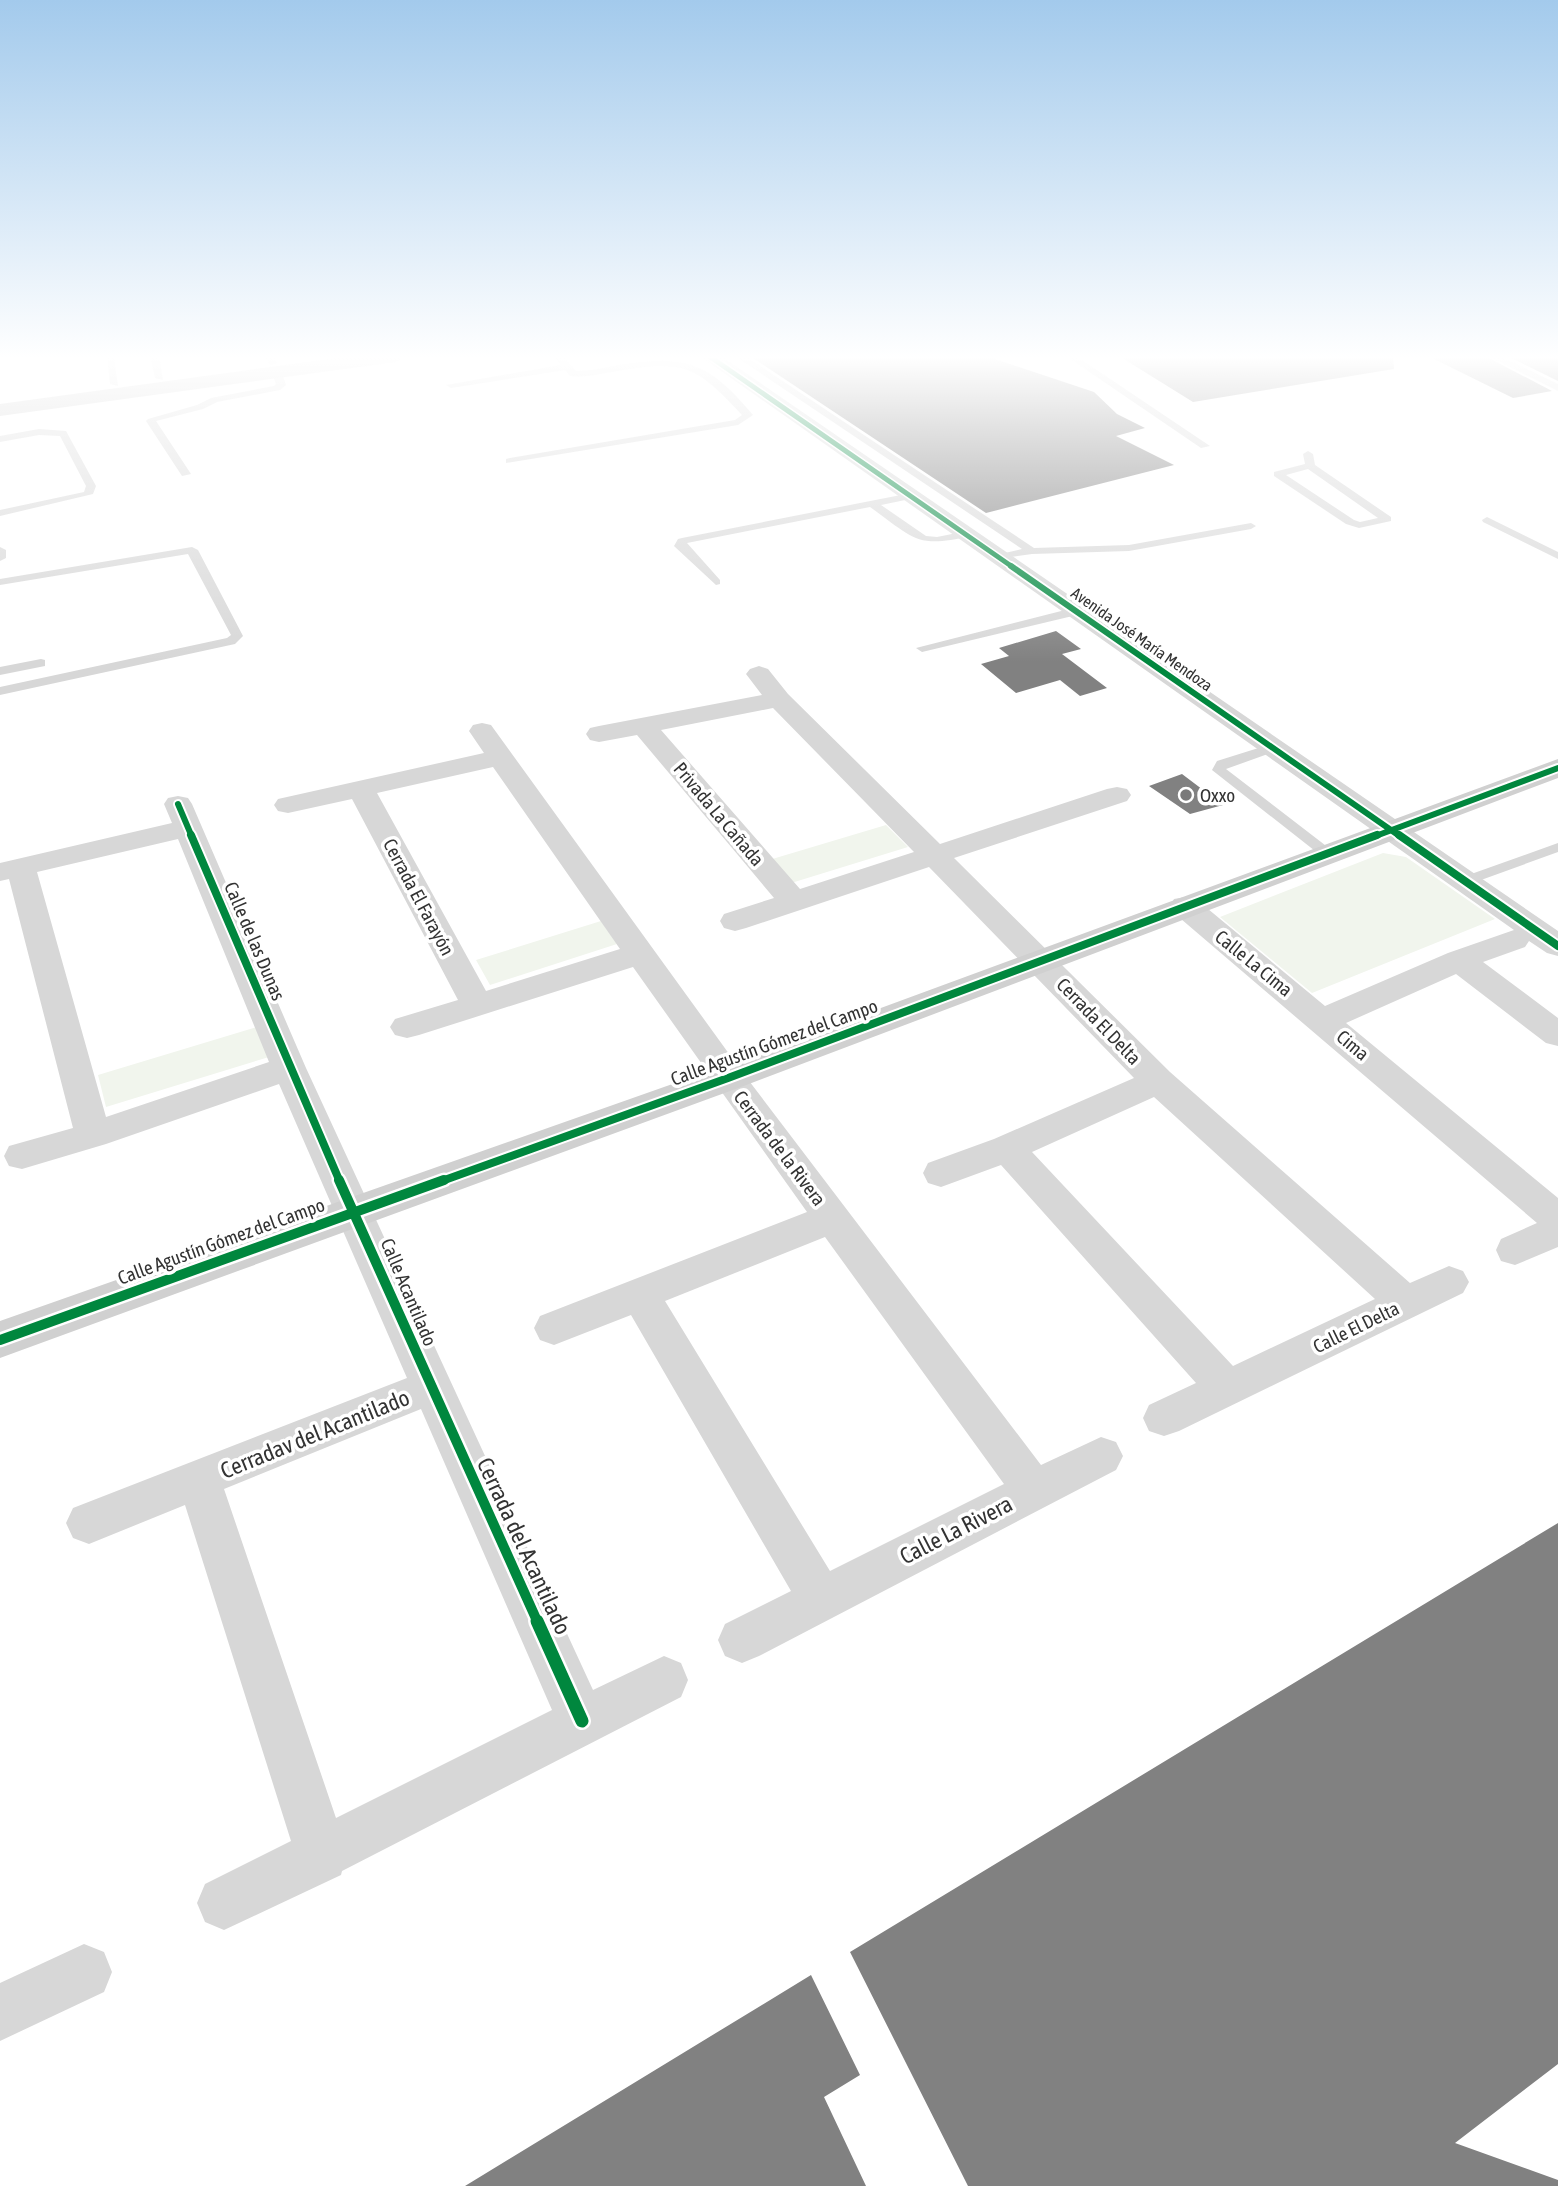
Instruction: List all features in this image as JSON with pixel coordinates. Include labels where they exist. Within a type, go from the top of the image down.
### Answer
[{"type":"street","name":"Avenida José María Mendoza","points":[[856,458],[1558,946]]},
{"type":"street","points":[[759,674],[779,699],[1041,961]]},
{"type":"street","points":[[599,734],[779,699]]},
{"type":"street","name":"Privada La Cañada","points":[[644,726],[794,902]]},
{"type":"street","points":[[482,731],[728,1078]]},
{"type":"street","points":[[288,805],[500,757]]},
{"type":"street","name":"Calle Agustín Gómez del Campo","points":[[0,1340],[728,1078],[1558,768]]},
{"type":"street","name":"Cerrada El Farayón","points":[[361,789],[477,1005]]},
{"type":"street","points":[[735,921],[1116,795]]},
{"type":"street","name":"Calle de las Dunas","points":[[93,1135],[10,870],[183,816],[289,1068],[355,1211]]},
{"type":"street","name":"Calle La Cima","points":[[1185,906],[1323,1020]]},
{"type":"street","name":"Cima","points":[[1514,940],[1459,960],[1323,1020],[1558,1219]]},
{"type":"street","points":[[407,1027],[640,954]]},
{"type":"street","points":[[1459,960],[1558,1035]]},
{"type":"street","name":"Cerrada El Delta","points":[[1041,961],[1158,1081]]},
{"type":"street","points":[[22,1156],[93,1135],[289,1068]]},
{"type":"street","name":"Cerrada de la Rivera","points":[[728,1078],[832,1218]]},
{"type":"street","points":[[941,1173],[1007,1148],[1158,1081]]},
{"type":"street","name":"Calle El Delta","points":[[1158,1081],[1406,1303],[1228,1389]]},
{"type":"street","points":[[1007,1148],[1228,1389],[1164,1418]]},
{"type":"street","name":"Calle Acantilado","points":[[355,1211],[430,1387]]},
{"type":"street","points":[[554,1328],[832,1218]]},
{"type":"street","name":"Calle La Rivera","points":[[821,1599],[1034,1490],[832,1218]]},
{"type":"street","points":[[1515,1250],[1558,1230]]},
{"type":"street","points":[[1406,1303],[1449,1282]]},
{"type":"street","points":[[640,1295],[821,1599],[742,1640]]},
{"type":"street","name":"Cerradav del Acantilado","points":[[199,1480],[430,1387]]},
{"type":"street","name":"Cerrada del Acantilado","points":[[430,1387],[582,1721]]},
{"type":"street","points":[[1034,1490],[1101,1457]]},
{"type":"street","points":[[89,1523],[199,1480],[322,1856]]},
{"type":"street","points":[[224,1903],[322,1856],[664,1679]]},
{"type":"street","points":[[0,2013],[84,1972]]},
{"type":"lane","points":[[0,513],[76,499],[88,494],[91,486],[76,458]]},
{"type":"lane","points":[[175,458],[186,474]]},
{"type":"lane","points":[[510,461],[527,458]]},
{"type":"lane","points":[[892,458],[1032,551]]},
{"type":"lane","points":[[1309,458],[1310,466],[1387,519],[1359,525],[1350,522],[1277,473],[1310,466]]},
{"type":"lane","points":[[716,582],[680,546],[682,541],[911,496]]},
{"type":"lane","points":[[872,504],[923,539],[937,540],[967,534]]},
{"type":"lane","points":[[1488,520],[1558,556]]},
{"type":"lane","points":[[1000,557],[1032,551],[1129,548],[1251,526]]},
{"type":"lane","points":[[0,550],[0,558]]},
{"type":"lane","points":[[0,582],[192,550],[237,636],[231,640],[0,691]]},
{"type":"lane","points":[[922,648],[1077,611]]},
{"type":"lane","points":[[0,671],[41,663]]},
{"type":"lane","points":[[1274,747],[1222,764],[1219,769],[1329,855]]},
{"type":"lane","points":[[1465,881],[1558,846]]},
{"type":"shaded area","points":[[886,825],[908,847],[788,884],[769,860]]},
{"type":"shaded area","points":[[1383,853],[1406,857],[1495,919],[1312,993],[1220,917]]},
{"type":"shaded area","points":[[601,921],[617,944],[490,985],[476,960]]},
{"type":"shaded area","points":[[257,1027],[269,1057],[106,1107],[98,1075]]},
{"type":"building","points":[[903,458],[1160,458],[1174,465],[986,513]]},
{"type":"building","points":[[1056,631],[1081,649],[1062,654],[1107,688],[1080,696],[1060,680],[1016,693],[981,664],[1009,656],[999,648]]},
{"type":"building","name":"Oxxo","points":[[1182,774],[1223,805],[1190,814],[1149,786]]},
{"type":"building","points":[[1558,1523],[1558,2064],[1455,2143],[1558,2180],[1558,2186],[968,2186],[850,1952]]},
{"type":"building","points":[[811,1975],[860,2075],[824,2097],[866,2186],[465,2186]]},
{"type":"cycle path","points":[[856,458],[1558,946]]},
{"type":"cycle path","points":[[0,1340],[728,1078],[1558,768]]},
{"type":"cycle path","points":[[178,804],[289,1068],[582,1721]]},
{"type":"place","name":"Oxxo","points":[[1186,795]]}]
